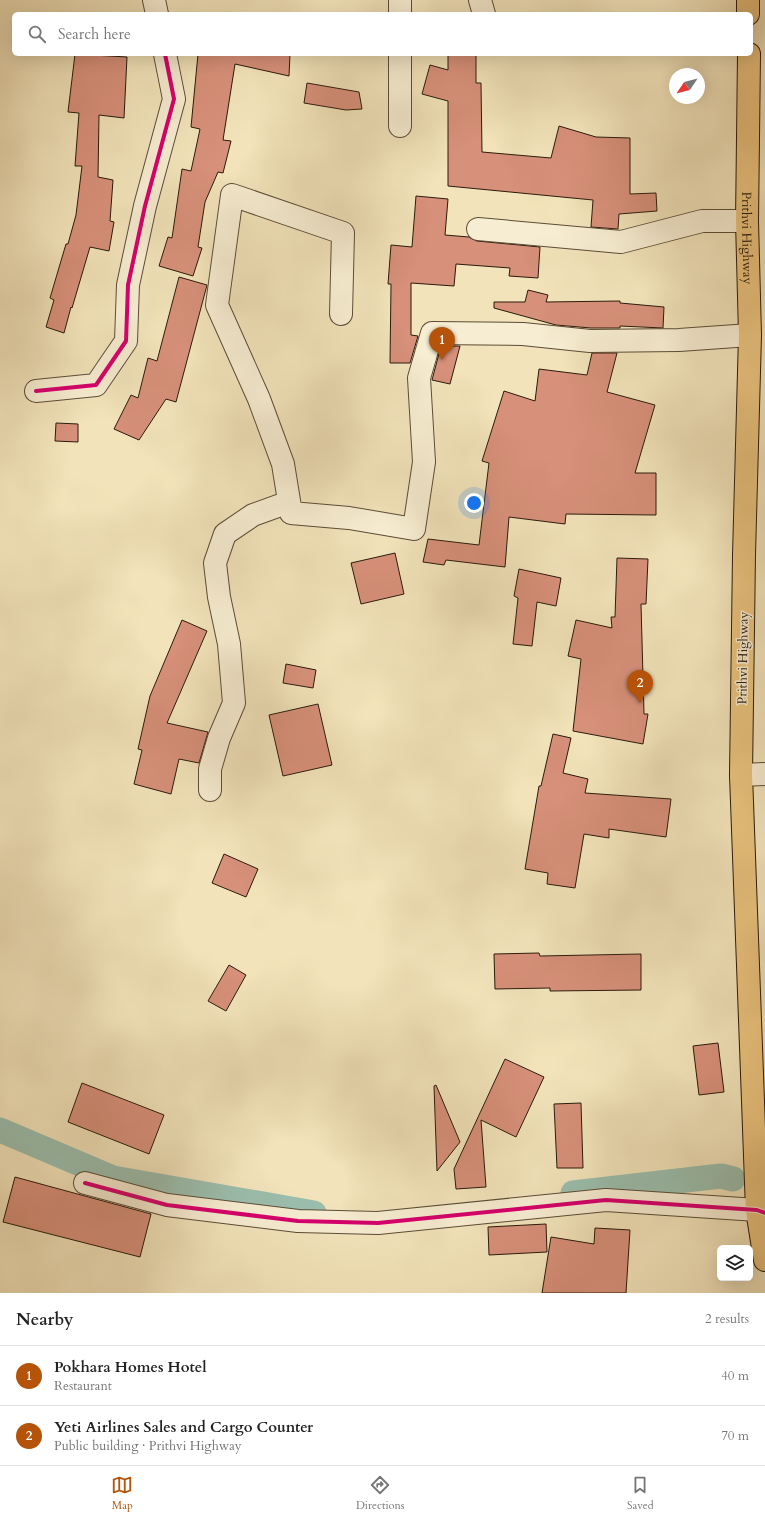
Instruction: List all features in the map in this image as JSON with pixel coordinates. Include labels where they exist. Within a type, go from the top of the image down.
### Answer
[{"type":"highway","points":[[748,0],[748,12]]},
{"type":"highway","name":"Prithvi Highway","points":[[748,56],[747,221],[750,336],[744,555],[741,775],[760,1155],[761,1211],[765,1260]]},
{"type":"street","points":[[154,0],[157,12]]},
{"type":"street","points":[[400,0],[400,12]]},
{"type":"street","points":[[480,0],[483,12]]},
{"type":"street","points":[[36,391],[96,385],[126,341],[128,285],[145,206],[174,99],[165,56]]},
{"type":"street","points":[[400,56],[400,126]]},
{"type":"street","points":[[341,314],[343,233],[232,195],[217,306],[259,399],[283,464],[291,513],[348,518],[414,529],[424,462],[419,378],[432,333],[522,334],[590,341],[679,340],[750,336]]},
{"type":"street","points":[[478,229],[622,242],[702,221],[747,221]]},
{"type":"street","points":[[210,790],[210,769],[219,738],[234,703],[229,644],[218,597],[215,563],[224,534],[253,515],[289,502]]},
{"type":"street","points":[[741,775],[765,774]]},
{"type":"street","points":[[85,1183],[167,1205],[298,1221],[378,1223],[606,1200],[761,1211]]},
{"type":"building","points":[[75,56],[127,57],[124,118],[99,115],[98,177],[113,180],[110,221],[114,222],[109,251],[90,247],[64,333],[46,327],[54,300],[50,298],[76,215],[82,166],[75,166],[79,113],[68,112]]},
{"type":"building","points":[[198,56],[290,56],[289,76],[235,64],[223,140],[231,141],[223,173],[218,172],[205,202],[198,247],[202,248],[193,276],[159,266],[168,237],[172,238],[182,169],[191,171],[200,129],[191,127]]},
{"type":"building","points":[[448,56],[476,56],[476,83],[481,83],[482,152],[551,158],[559,126],[596,137],[630,138],[630,194],[656,193],[657,211],[619,214],[618,229],[591,227],[593,200],[448,186],[448,101],[422,94],[430,65],[448,70]]},
{"type":"building","points":[[307,83],[359,92],[362,109],[346,110],[304,103]]},
{"type":"building","points":[[416,196],[448,199],[445,235],[469,237],[477,241],[540,247],[538,278],[509,276],[510,268],[456,264],[454,286],[411,283],[411,335],[418,336],[410,363],[390,363],[391,284],[388,284],[391,245],[412,247]]},
{"type":"building","points":[[179,277],[207,285],[176,402],[166,399],[139,440],[114,429],[131,395],[138,398],[148,358],[157,361]]},
{"type":"building","points":[[528,290],[548,295],[546,302],[620,301],[620,303],[664,307],[663,328],[620,326],[620,328],[591,328],[556,325],[494,308],[494,302],[525,302]]},
{"type":"building","points":[[441,346],[460,346],[450,384],[432,380]]},
{"type":"building","points":[[592,353],[617,353],[607,392],[655,405],[635,473],[656,473],[656,515],[566,514],[565,524],[509,517],[505,567],[446,560],[444,565],[423,562],[428,539],[479,545],[489,463],[482,461],[504,391],[535,401],[539,369],[587,375]]},
{"type":"building","points":[[56,423],[78,424],[78,442],[55,441]]},
{"type":"building","points":[[395,553],[404,594],[361,604],[351,563]]},
{"type":"building","points":[[617,558],[648,559],[646,604],[641,604],[644,714],[648,714],[643,744],[573,731],[581,659],[568,656],[576,620],[612,628],[611,617],[615,617]]},
{"type":"building","points":[[519,569],[561,578],[556,606],[537,602],[532,646],[513,644],[518,598],[514,596]]},
{"type":"building","points":[[182,620],[207,631],[167,723],[208,732],[199,763],[179,759],[171,794],[134,784],[142,750],[138,749],[150,696]]},
{"type":"building","points":[[286,664],[316,670],[313,688],[283,683]]},
{"type":"building","points":[[318,704],[332,765],[283,776],[269,715]]},
{"type":"building","points":[[553,734],[571,738],[563,773],[588,779],[585,793],[671,799],[666,837],[609,829],[609,838],[584,834],[575,888],[547,884],[548,873],[525,869],[539,786],[541,786]]},
{"type":"building","points":[[224,854],[258,869],[246,897],[212,883]]},
{"type":"building","points":[[539,953],[540,956],[641,954],[641,990],[550,991],[550,988],[495,989],[494,954]]},
{"type":"building","points":[[229,965],[246,975],[226,1011],[208,1001]]},
{"type":"building","points":[[718,1043],[724,1092],[699,1095],[693,1046]]},
{"type":"building","points":[[505,1059],[544,1077],[516,1137],[481,1120],[486,1187],[456,1189],[454,1169]]},
{"type":"building","points":[[82,1083],[164,1115],[149,1154],[68,1122]]},
{"type":"building","points":[[436,1085],[460,1142],[437,1171],[434,1086]]},
{"type":"building","points":[[581,1103],[583,1168],[557,1168],[554,1104]]},
{"type":"building","points":[[15,1177],[151,1214],[140,1257],[3,1222]]},
{"type":"building","points":[[546,1224],[547,1252],[489,1255],[488,1227]]},
{"type":"building","points":[[595,1228],[630,1230],[626,1293],[542,1293],[551,1237],[594,1244]]},
{"type":"waterway","points":[[0,1130],[113,1178],[314,1213]]},
{"type":"waterway","points":[[573,1193],[721,1176],[733,1179]]},
{"type":"cycle path","points":[[36,391],[96,385],[126,341],[128,285],[145,206],[174,99],[165,56]]},
{"type":"cycle path","points":[[85,1183],[167,1205],[298,1221],[378,1223],[606,1200],[757,1210],[765,1213]]},
{"type":"place","name":"Pokhara Homes Hotel","points":[[442,360]]},
{"type":"place","name":"Yeti Airlines Sales and Cargo Counter","points":[[640,703]]}]
